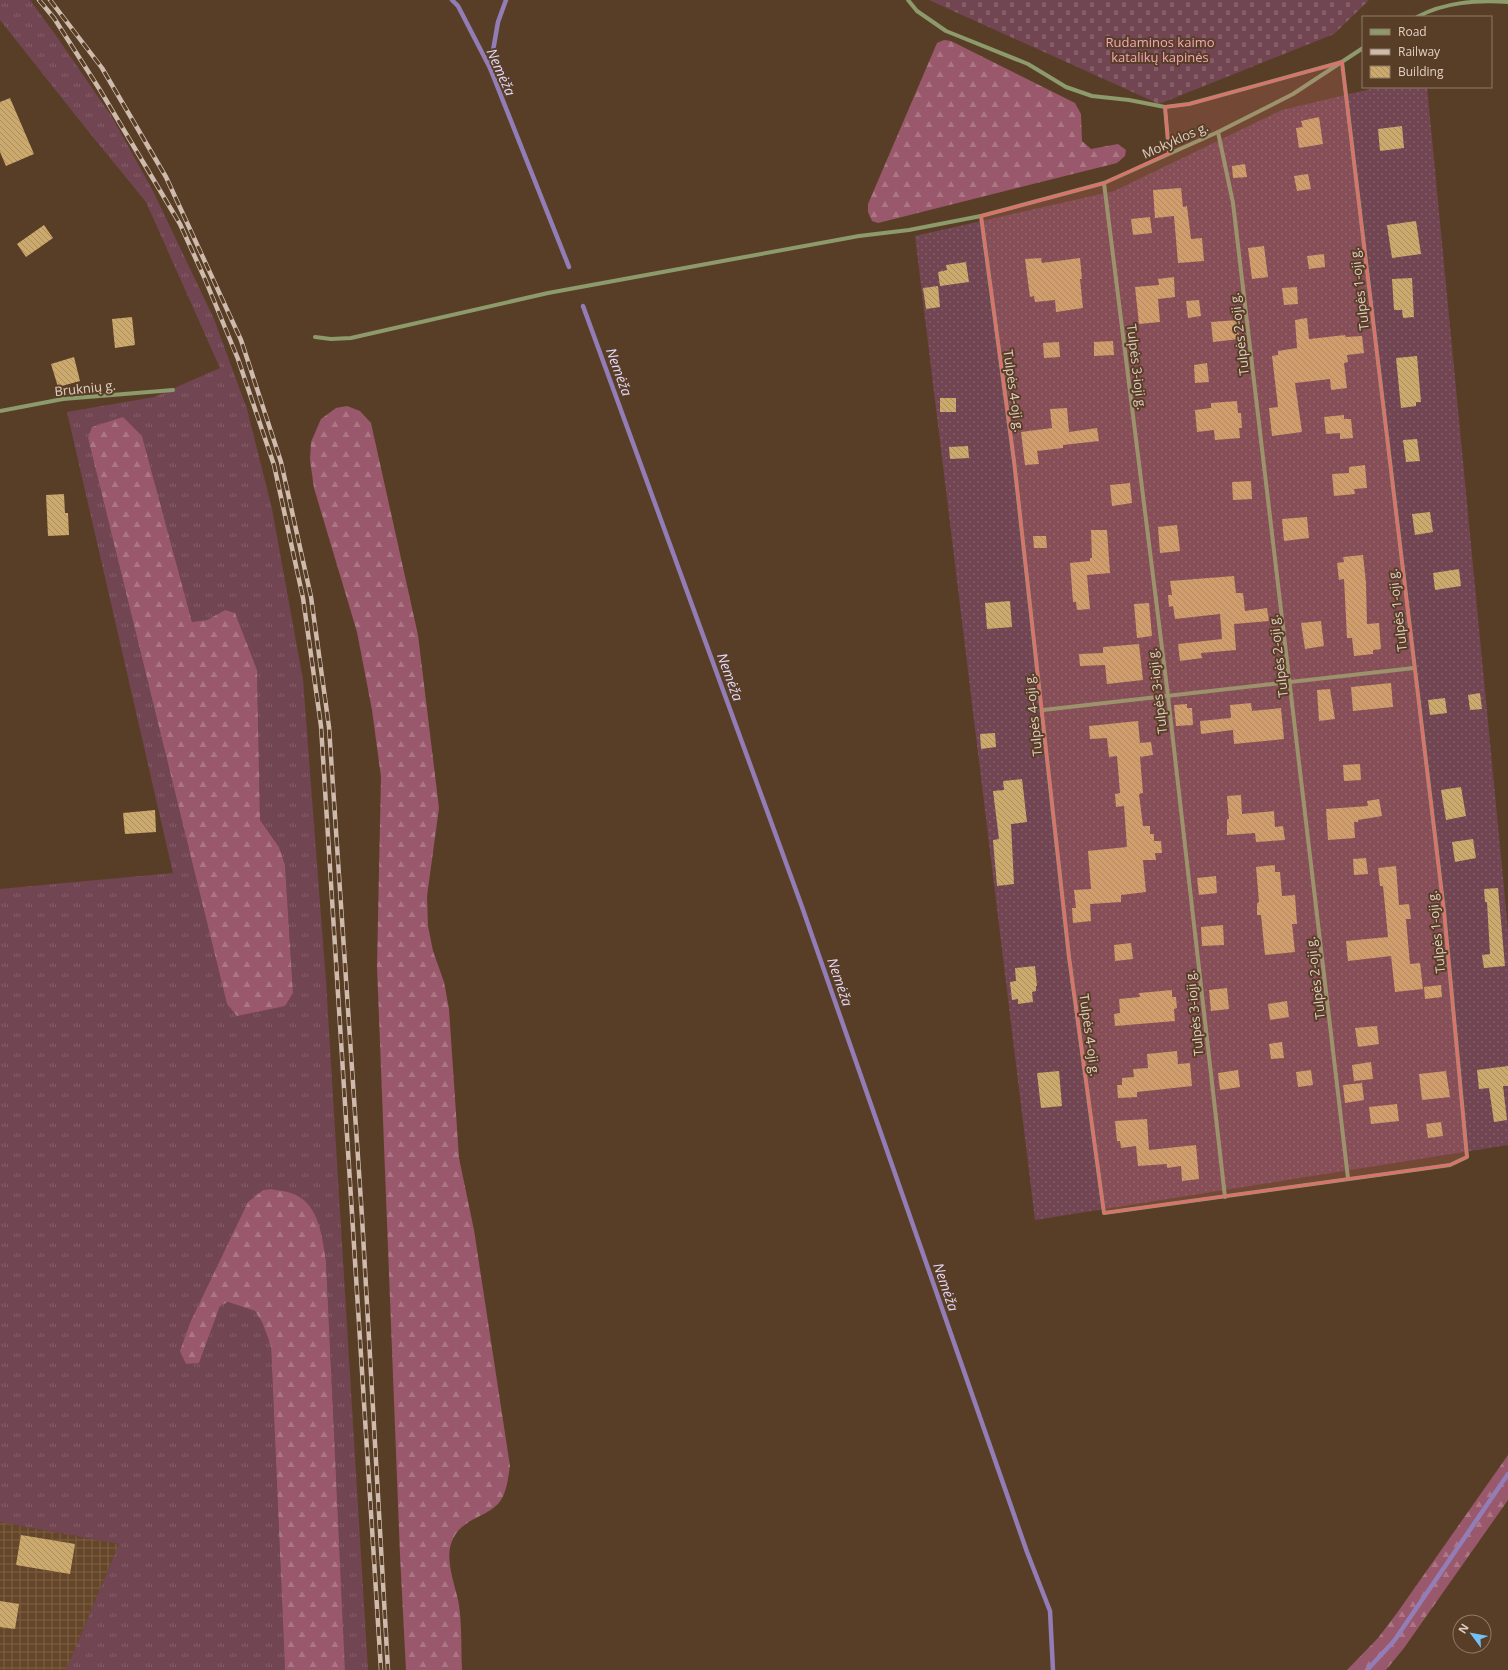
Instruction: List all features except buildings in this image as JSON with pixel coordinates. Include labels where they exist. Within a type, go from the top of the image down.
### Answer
[{"type":"street","points":[[908,0],[917,11],[946,31],[1028,64],[1066,87],[1092,96],[1129,100],[1164,107],[1189,104],[1342,62]]},
{"type":"street","points":[[1419,16],[1430,10],[1459,3],[1489,1],[1508,2]]},
{"type":"street","name":"Mokyklos g.","points":[[315,337],[331,339],[351,338],[548,293],[859,236],[909,230],[981,216],[1104,183],[1218,132],[1293,94],[1362,49]]},
{"type":"street","name":"Tulpės 1-oji g.","points":[[1342,62],[1444,911],[1467,1157],[1450,1165],[1348,1178]]},
{"type":"street","points":[[1164,107],[1169,153]]},
{"type":"street","name":"Tulpės 2-oji g.","points":[[1218,132],[1233,203],[1291,681],[1348,1178]]},
{"type":"street","name":"Tulpės 3-ioji g.","points":[[1104,183],[1168,696],[1225,1197]]},
{"type":"street","name":"Tulpės 4-oji g.","points":[[981,216],[1014,461],[1043,710],[1069,957],[1104,1213],[1225,1197]]},
{"type":"street","name":"Bruknių g.","points":[[0,410],[63,399],[173,390]]},
{"type":"street","points":[[1043,710],[1414,668]]},
{"type":"street","points":[[1225,1197],[1348,1178]]},
{"type":"highlighted area","points":[[1342,62],[1444,911],[1467,1157],[1450,1165],[1104,1213],[1069,957],[1014,461],[981,216],[1104,183],[1169,153],[1165,107],[1189,104]]},
{"type":"shaded area","points":[[0,1522],[119,1544],[66,1670],[0,1670]]},
{"type":"green space","points":[[0,0],[30,0],[112,117],[153,191],[214,319],[247,409],[272,509],[303,680],[326,982],[368,1670],[345,1670],[326,1261],[271,1189],[263,1190],[248,1202],[199,1363],[220,1306],[228,1302],[255,1311],[262,1322],[271,1346],[285,1670],[66,1670],[119,1544],[0,1522],[0,889],[173,873],[67,412],[154,397],[220,368],[146,202],[0,20]],"holes":[[[93,427],[142,436],[192,622],[207,620],[225,610],[257,670],[260,820],[279,847],[285,865],[293,993],[227,1004],[88,438]]]},
{"type":"green space","name":"Rudaminos kaimo katalikų kapinės","points":[[929,0],[1369,0],[1334,34],[1159,104]]},
{"type":"green space","points":[[944,40],[951,41],[1075,103],[1081,114],[1082,141],[1091,149],[1118,144],[1126,150],[1125,156],[1117,163],[878,223],[872,221],[868,212],[868,204],[937,43]]},
{"type":"green space","points":[[1375,88],[1427,88],[1508,930],[1508,1145],[1035,1220],[915,236],[1114,191],[1282,110]]},
{"type":"green space","points":[[347,406],[360,411],[371,423],[418,635],[439,808],[427,896],[428,926],[433,951],[444,982],[449,1009],[459,1158],[474,1230],[510,1466],[507,1486],[501,1500],[492,1509],[462,1527],[457,1532],[450,1547],[449,1555],[451,1572],[460,1613],[462,1670],[406,1670],[400,1555],[377,966],[381,777],[372,710],[357,632],[314,488],[310,460],[311,442],[321,419],[336,408]]},
{"type":"green space","points":[[123,417],[142,436],[192,622],[207,620],[225,610],[235,613],[257,670],[260,820],[279,847],[285,865],[293,993],[285,1006],[237,1016],[227,1004],[88,438],[92,427]]},
{"type":"green space","points":[[271,1189],[296,1195],[304,1200],[310,1207],[315,1215],[321,1233],[326,1261],[345,1670],[285,1670],[271,1346],[262,1322],[255,1311],[228,1302],[220,1306],[199,1363],[186,1364],[180,1351],[190,1323],[248,1202],[263,1190]]},
{"type":"green space","points":[[1508,1455],[1508,1500],[1404,1648],[1386,1670],[1347,1670],[1378,1638],[1397,1613]]},
{"type":"waterway","name":"Nemėža","points":[[452,0],[458,6],[490,68],[569,267]]},
{"type":"waterway","points":[[490,68],[498,22],[506,0]]},
{"type":"waterway","name":"Nemėža","points":[[583,306],[801,904],[1027,1552],[1050,1611],[1053,1670]]},
{"type":"waterway","points":[[1367,1670],[1394,1641],[1508,1474]]},
{"type":"railway","points":[[39,0],[54,18],[100,90],[180,224],[205,279],[238,359],[274,465],[303,598],[321,726],[381,1670]]},
{"type":"railway","points":[[50,0],[102,68],[166,177],[241,340],[281,462],[311,597],[329,727],[362,1217],[388,1670]]}]
